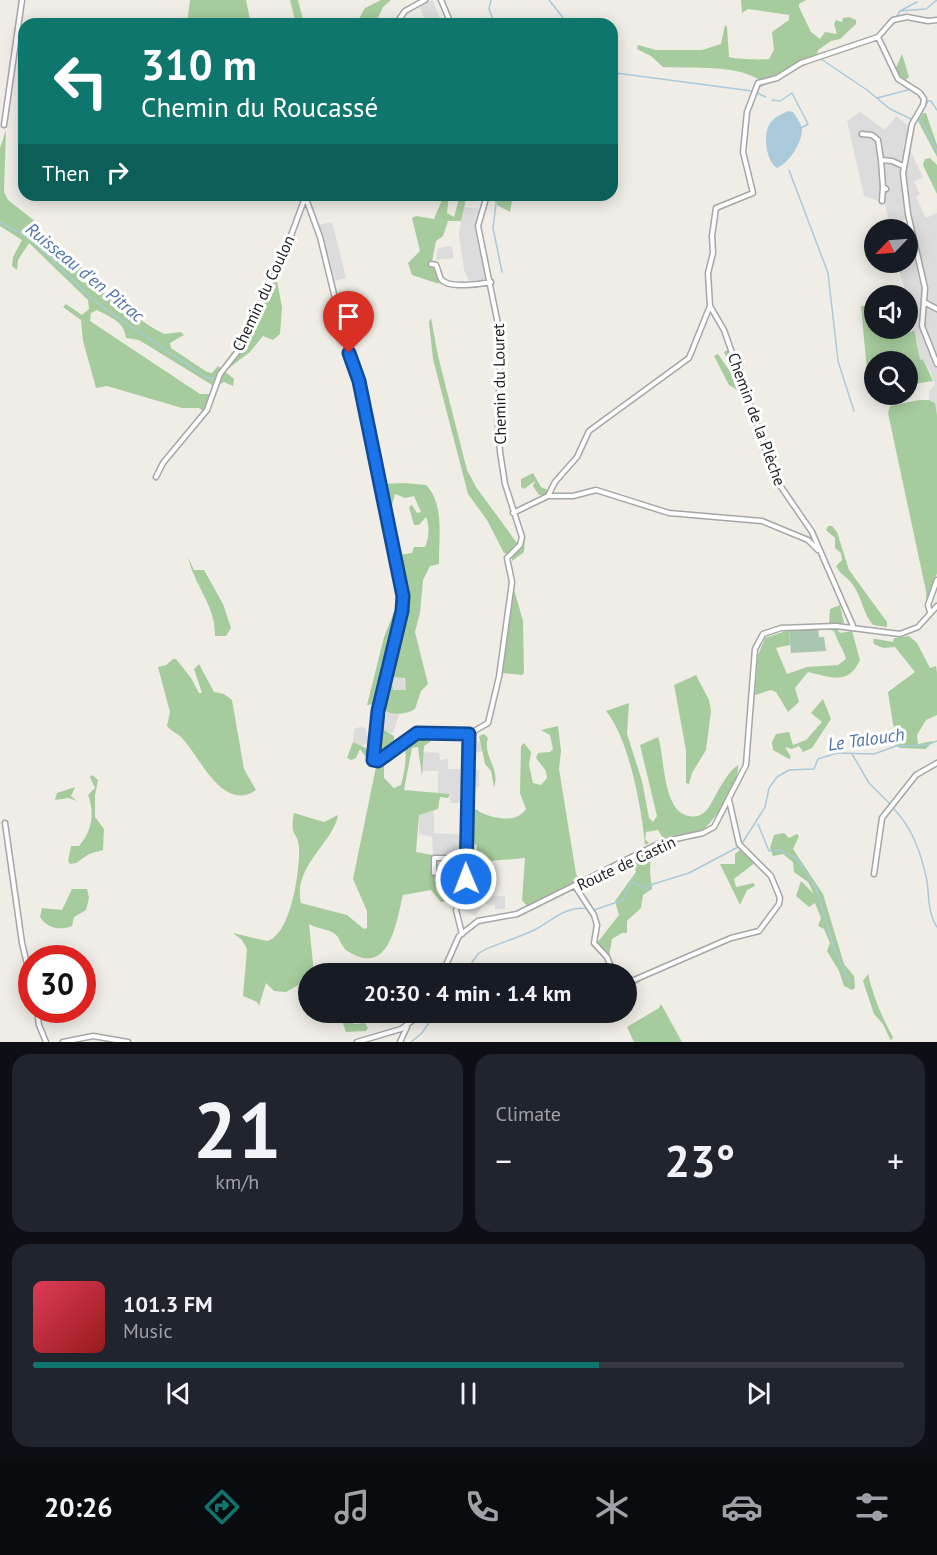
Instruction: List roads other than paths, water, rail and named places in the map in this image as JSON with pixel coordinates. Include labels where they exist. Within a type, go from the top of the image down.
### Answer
[{"type":"street","points":[[19,18],[22,0]]},
{"type":"street","points":[[414,0],[416,6]]},
{"type":"street","points":[[400,18],[405,11],[425,0]]},
{"type":"street","points":[[441,0],[448,18]]},
{"type":"street","points":[[548,496],[555,482],[577,457],[586,434],[689,358],[710,306],[708,273],[713,253],[712,236],[717,208],[722,204],[748,197],[753,190],[742,152],[747,112],[758,83],[777,78],[801,63],[878,37],[889,24],[901,18],[937,20]]},
{"type":"street","points":[[4,125],[18,28]]},
{"type":"street","points":[[878,37],[898,79],[920,93],[924,99],[912,124],[903,166],[908,214],[925,288],[922,326],[937,364]]},
{"type":"street","points":[[862,134],[872,135],[878,140],[884,188],[882,201]]},
{"type":"street","points":[[881,160],[892,161],[903,166]]},
{"type":"street","name":"Chemin du Coulon","points":[[156,477],[163,463],[207,410],[220,374],[242,346],[286,249],[304,201]]},
{"type":"street","points":[[308,201],[320,237],[346,344],[359,381],[402,586],[402,611],[377,719],[373,759],[375,762],[417,733],[469,734],[466,885],[456,910],[462,934],[448,963]]},
{"type":"street","name":"Chemin du Louret","points":[[469,734],[481,729],[490,719],[499,676],[512,582],[507,558],[520,545],[522,537],[505,484],[498,424],[501,339],[478,226],[485,201]]},
{"type":"street","points":[[431,264],[436,265],[441,279],[446,283],[470,285],[491,282]]},
{"type":"street","points":[[924,302],[937,309]]},
{"type":"street","name":"Chemin de la Plèche","points":[[710,306],[724,330],[777,481],[807,525],[854,627]]},
{"type":"street","points":[[513,513],[548,496],[573,496],[596,490],[669,513],[762,521],[808,540],[821,556]]},
{"type":"street","points":[[930,612],[928,604],[937,580]]},
{"type":"street","name":"Route de Castin","points":[[462,934],[478,921],[517,914],[662,842],[709,831],[718,822],[746,765],[755,649],[760,637],[768,631],[781,628],[854,627],[900,634],[918,627],[937,606]]},
{"type":"street","points":[[874,874],[882,818],[916,775],[937,763]]},
{"type":"street","points":[[637,979],[711,946],[759,931],[779,904],[780,898],[771,876],[739,844],[729,799]]},
{"type":"street","points":[[5,823],[22,945]]},
{"type":"street","points":[[434,873],[434,858],[465,858]]},
{"type":"street","points":[[575,886],[594,915],[597,925],[594,943],[609,963]]},
{"type":"street","points":[[39,1023],[46,1042]]},
{"type":"street","points":[[357,1042],[397,1030],[411,1023]]},
{"type":"street","points":[[397,1030],[400,1042],[407,1026]]},
{"type":"street","points":[[63,1042],[93,1036],[128,1042]]},
{"type":"water","points":[[788,111],[793,112],[802,129],[797,146],[790,157],[777,168],[770,159],[766,146],[768,127],[773,120]]},
{"type":"waterway","points":[[491,0],[489,9],[493,18]]},
{"type":"waterway","points":[[549,0],[563,18]]},
{"type":"waterway","points":[[897,16],[900,11],[926,9],[937,0]]},
{"type":"waterway","points":[[900,11],[917,2]]},
{"type":"waterway","points":[[889,27],[896,22]]},
{"type":"waterway","points":[[816,59],[837,53]]},
{"type":"waterway","points":[[821,59],[867,90],[890,109],[911,119]]},
{"type":"waterway","points":[[795,69],[812,61]]},
{"type":"waterway","points":[[759,87],[790,72]]},
{"type":"waterway","points":[[618,73],[752,91]]},
{"type":"waterway","points":[[877,98],[908,90]]},
{"type":"waterway","points":[[757,93],[766,97]]},
{"type":"waterway","points":[[772,100],[780,101],[792,93],[808,124],[801,128]]},
{"type":"waterway","points":[[937,110],[931,101],[928,101],[917,120],[921,120],[937,151]]},
{"type":"waterway","points":[[789,170],[828,273],[838,361],[854,411]]},
{"type":"waterway","points":[[496,201],[493,228],[502,272]]},
{"type":"waterway","name":"Ruisseau d'en Pitrac","points":[[0,222],[31,239],[91,298],[114,315],[207,378],[215,378]]},
{"type":"waterway","name":"Le Talouch","points":[[741,845],[765,807],[769,788],[777,777],[789,770],[814,769],[818,759],[837,753],[874,754],[896,746],[927,745],[937,741]]},
{"type":"waterway","points":[[852,754],[869,783],[891,805]]},
{"type":"waterway","points":[[894,809],[911,833],[919,851],[927,881],[930,911],[937,927]]},
{"type":"waterway","points":[[758,824],[769,851],[780,850],[797,859],[816,888],[834,948],[849,981]]},
{"type":"waterway","name":"Le Talouch","points":[[594,910],[623,900],[630,883],[634,882],[647,889],[650,885],[689,873],[738,847]]},
{"type":"waterway","name":"Le Talouch","points":[[472,963],[484,950],[532,931],[565,912],[572,909],[588,909]]},
{"type":"waterway","name":"Le Talouch","points":[[411,1042],[422,1033],[429,1023]]}]
